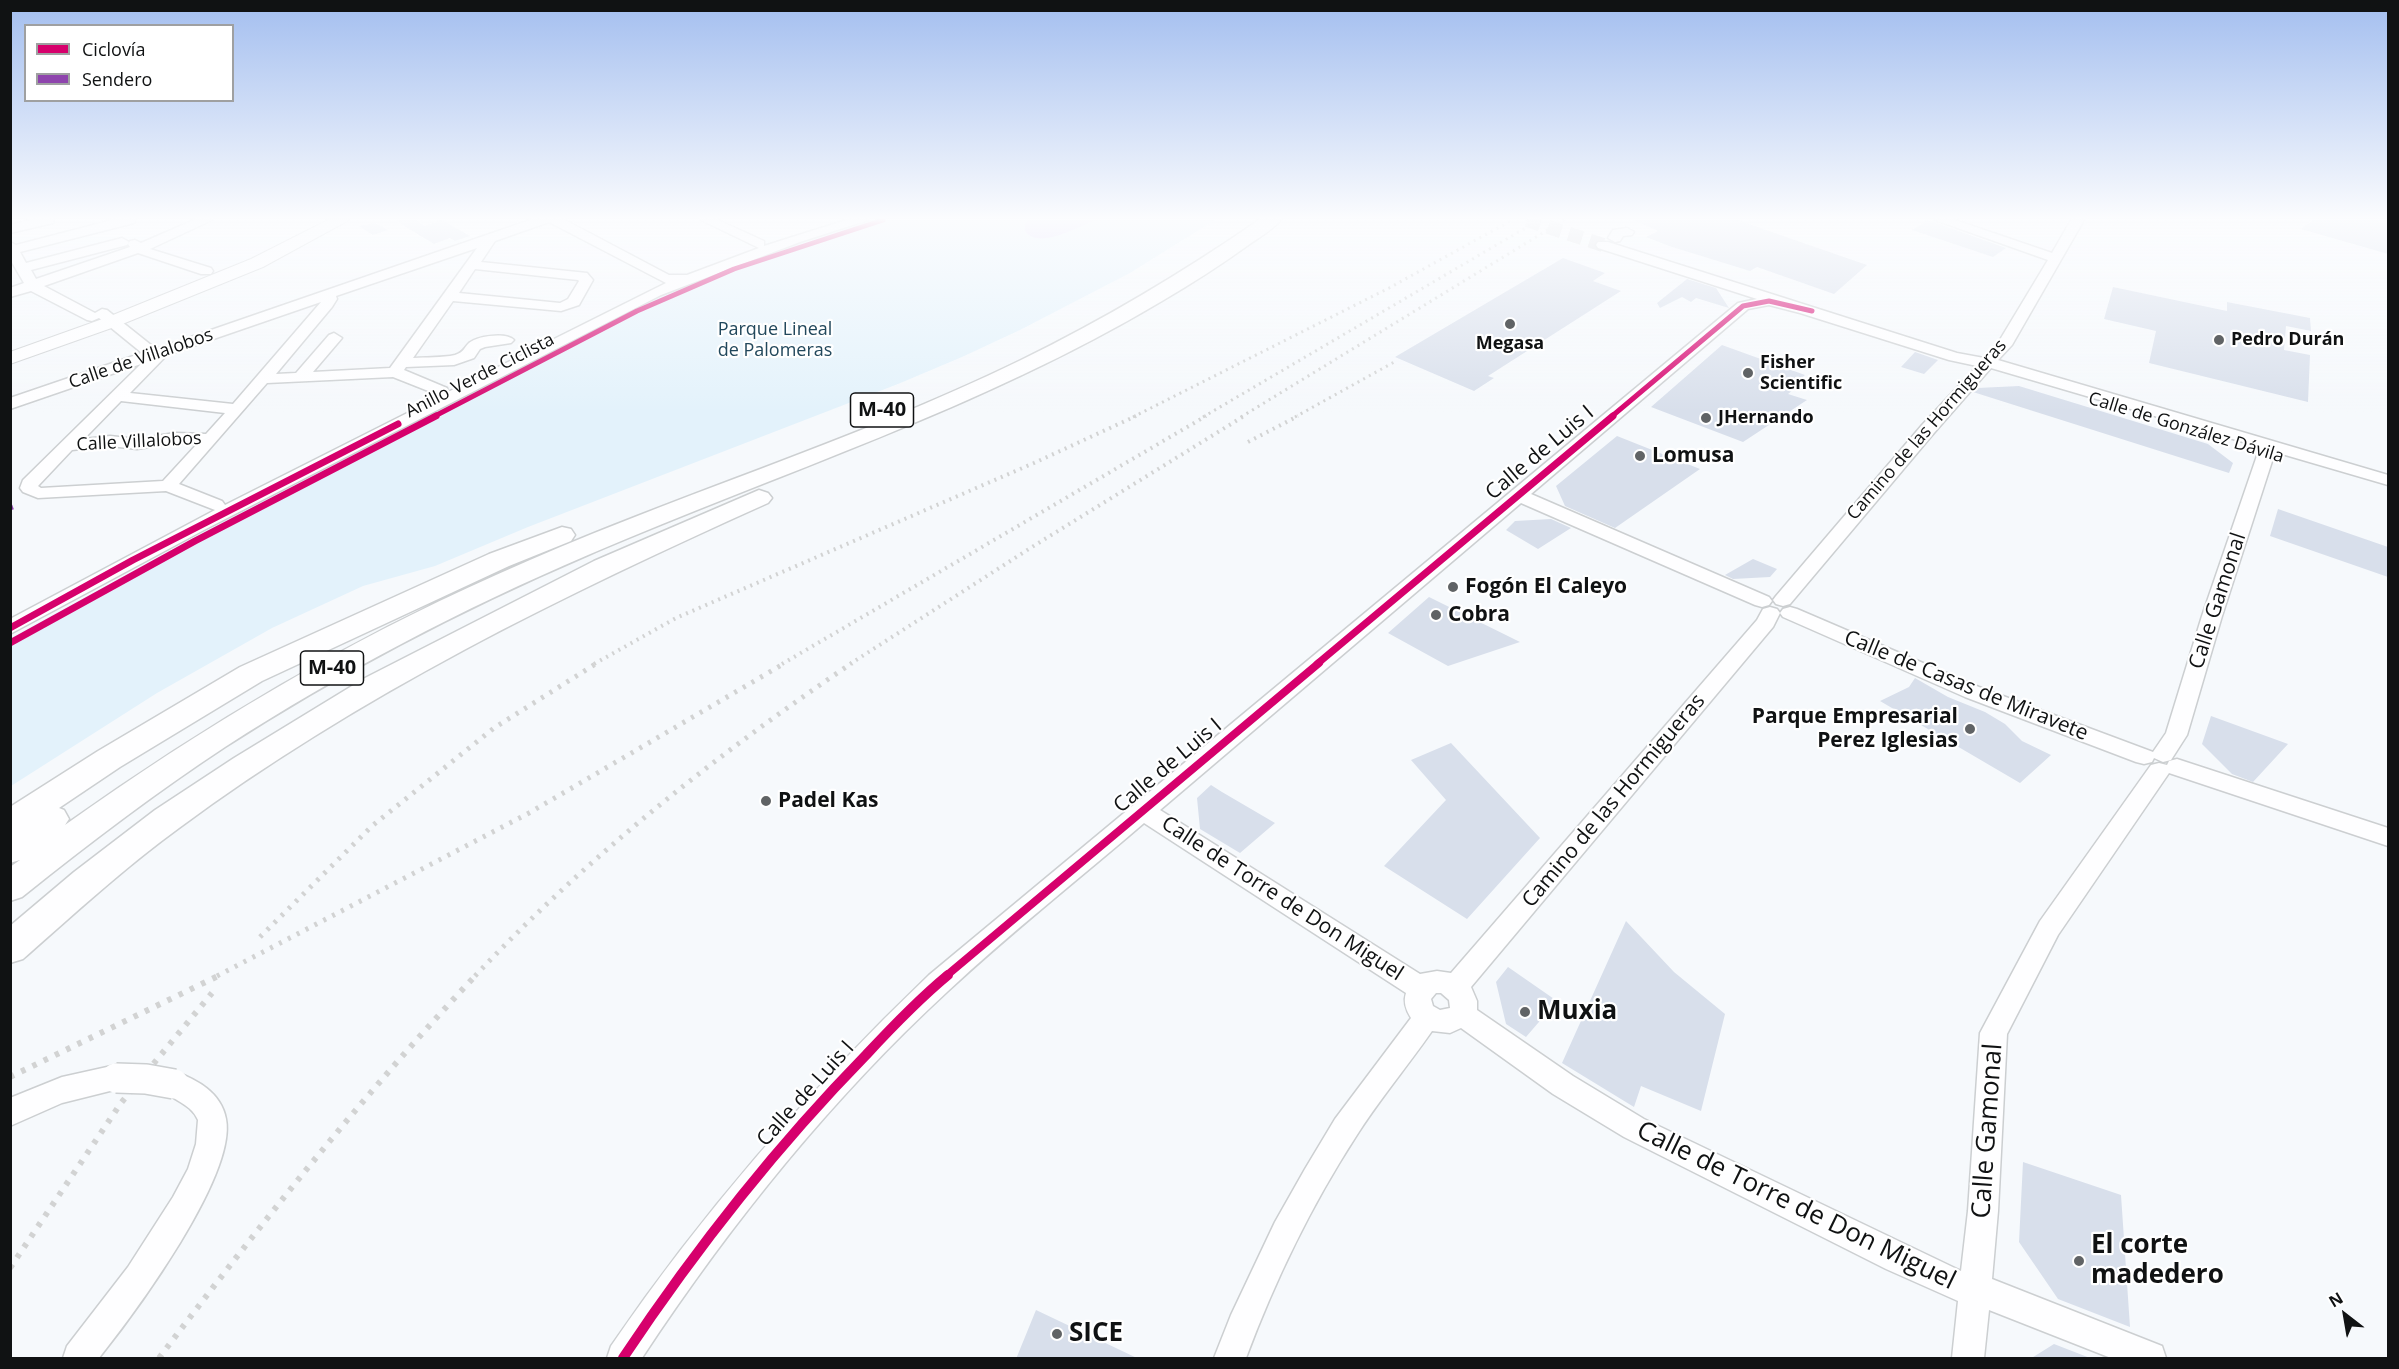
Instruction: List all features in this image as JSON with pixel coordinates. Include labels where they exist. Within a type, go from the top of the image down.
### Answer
[{"type":"highway","name":"M-40","points":[[10,850],[145,752],[254,682],[326,641],[499,560],[868,415],[1030,345],[1146,284]]},
{"type":"highway","name":"M-40","points":[[10,887],[109,812],[213,740],[341,663],[454,604],[582,548],[882,430],[1063,347],[1177,284]]},
{"type":"highway","points":[[10,948],[86,882],[167,819],[245,766],[376,685],[604,567],[799,480],[962,401],[994,379]]},
{"type":"highway","points":[[10,824],[109,759],[251,674],[326,641]]},
{"type":"main road","points":[[10,359],[177,284]]},
{"type":"main road","points":[[10,345],[103,317],[197,284]]},
{"type":"street","points":[[10,293],[38,284]]},
{"type":"street","name":"Calle de Villalobos","points":[[10,404],[360,284]]},
{"type":"street","points":[[398,367],[459,284]]},
{"type":"street","points":[[450,296],[561,307],[574,302],[584,284]]},
{"type":"street","points":[[10,614],[216,505],[656,284]]},
{"type":"street","points":[[10,628],[196,527],[605,316],[675,284]]},
{"type":"street","name":"Calle de González Dávila","points":[[1697,284],[1740,299]]},
{"type":"street","name":"Calle de González Dávila","points":[[1744,284],[1954,357],[1986,362],[2003,373],[2268,449],[2388,480]]},
{"type":"street","name":"Camino de las Hormigueras","points":[[1458,1001],[1776,607],[1986,362],[2004,345],[2040,284]]},
{"type":"street","points":[[33,286],[103,317],[158,354]]},
{"type":"street","name":"Calle Villalobos","points":[[168,486],[327,304],[330,299],[328,295]]},
{"type":"street","name":"Calle de Luis I","points":[[623,1359],[732,1207],[838,1081],[938,983],[1518,495],[1740,299],[1815,308]]},
{"type":"street","points":[[301,376],[334,338]]},
{"type":"street","points":[[263,379],[454,360],[469,355],[482,343],[506,340]]},
{"type":"street","name":"Calle Villalobos","points":[[158,354],[29,484],[32,491],[38,493],[168,486],[216,505]]},
{"type":"street","points":[[398,367],[441,391]]},
{"type":"street","name":"Calle Villalobos","points":[[117,396],[236,409]]},
{"type":"street","name":"Calle Villalobos","points":[[67,446],[110,441],[137,444],[175,438],[211,439]]},
{"type":"street","name":"Calle de González Dávila","points":[[2268,449],[2388,489]]},
{"type":"street","name":"Calle Gamonal","points":[[1968,1359],[1976,1291],[1994,1033],[2049,928],[2161,762],[2176,735],[2268,449]]},
{"type":"street","name":"Calle de Casas de Miravete","points":[[1518,495],[1972,692],[2161,762],[2388,837]]},
{"type":"street","name":"Calle de Torre de Don Miguel","points":[[1143,811],[1420,988]]},
{"type":"street","points":[[1430,982],[1443,982],[1458,1001],[1452,1021],[1440,1022],[1427,1017],[1419,1008],[1416,998],[1420,988],[1430,982]]},
{"type":"street","name":"Calle de Torre de Don Miguel","points":[[1458,1001],[1563,1085],[1634,1128],[1897,1258],[2150,1359]]},
{"type":"street","points":[[1230,1359],[1281,1244],[1316,1179],[1346,1128],[1427,1017]]},
{"type":"street","points":[[10,1113],[46,1095],[76,1084],[116,1078],[146,1079],[174,1084],[189,1091],[209,1110],[212,1122],[211,1146],[167,1237],[124,1301],[79,1359]]},
{"type":"green space","name":"Parque Lineal de Palomeras","points":[[689,284],[1109,284],[1020,330],[898,384],[528,527],[435,566],[363,586],[272,628],[157,693],[11,786],[11,638],[253,505],[636,305]]},
{"type":"building","name":"Megasa","points":[[1519,284],[1601,284],[1621,291],[1488,376],[1494,378],[1474,391],[1395,357]]},
{"type":"building","points":[[1681,284],[1703,284],[1716,288],[1729,308],[1696,298],[1691,302],[1682,297],[1660,308],[1657,303]]},
{"type":"building","points":[[1805,284],[1846,284],[1834,294]]},
{"type":"building","name":"Pedro Durán","points":[[2113,287],[2227,311],[2227,302],[2310,318],[2311,331],[2286,326],[2284,350],[2310,355],[2308,402],[2149,363],[2156,331],[2104,319]]},
{"type":"building","points":[[1722,345],[1805,375],[1795,384],[1799,385],[1788,394],[1807,400],[1743,442],[1651,407]]},
{"type":"building","points":[[1915,352],[1938,360],[1924,374],[1901,367]]},
{"type":"building","points":[[2019,386],[2208,444],[2233,463],[2229,473],[1973,392],[1977,388]]},
{"type":"building","points":[[1617,436],[1700,469],[1615,528],[1565,506],[1556,486]]},
{"type":"building","points":[[2278,509],[2388,547],[2388,577],[2270,536]]},
{"type":"building","points":[[1551,519],[1571,528],[1538,549],[1506,530],[1515,521]]},
{"type":"building","points":[[1753,559],[1777,569],[1770,577],[1733,579],[1725,575]]},
{"type":"building","name":"Cobra","points":[[1429,597],[1520,642],[1448,666],[1388,633]]},
{"type":"building","name":"Parque Empresarial Perez Iglesias","points":[[1915,678],[1948,697],[1985,712],[2005,724],[2022,741],[2051,755],[2020,783],[1880,701],[1909,687]]},
{"type":"building","points":[[2211,716],[2288,744],[2253,782],[2232,774],[2202,744]]},
{"type":"building","points":[[1451,743],[1540,838],[1467,919],[1384,866],[1446,800],[1411,760]]},
{"type":"building","points":[[1211,785],[1275,823],[1240,853],[1200,829],[1197,798]]},
{"type":"building","points":[[1626,921],[1674,972],[1725,1014],[1701,1111],[1641,1086],[1634,1107],[1562,1063]]},
{"type":"building","name":"Muxia","points":[[1508,967],[1557,1001],[1526,1037],[1506,1024],[1496,982]]},
{"type":"building","name":"El corte madedero","points":[[2023,1162],[2121,1195],[2130,1327],[2058,1299],[2019,1242]]},
{"type":"building","name":"SICE","points":[[1036,1310],[1139,1359],[1016,1359]]},
{"type":"building","points":[[2054,1344],[2090,1358],[2090,1359],[2030,1359]]},
{"type":"railway","points":[[1133,417],[1396,284]]},
{"type":"railway","points":[[1203,417],[1430,284]]},
{"type":"railway","points":[[1241,417],[1459,284]]},
{"type":"railway","points":[[1295,417],[1396,361]]},
{"type":"railway","points":[[594,664],[676,618],[1034,463],[1136,416]]},
{"type":"railway","points":[[782,664],[1206,416]]},
{"type":"railway","points":[[850,664],[1032,547],[1244,416]]},
{"type":"railway","points":[[1248,442],[1298,416]]},
{"type":"railway","points":[[260,937],[372,826],[494,728],[597,663]]},
{"type":"railway","points":[[217,976],[529,813],[785,663]]},
{"type":"railway","points":[[475,976],[562,889],[608,848],[703,771],[852,663]]},
{"type":"railway","points":[[10,1077],[220,975]]},
{"type":"railway","points":[[159,1358],[312,1162],[392,1067],[476,975]]},
{"type":"railway","points":[[10,1268],[121,1103],[212,993]]},
{"type":"cycle path","name":"Anillo Verde Ciclista","points":[[10,643],[195,541],[637,311],[700,284]]},
{"type":"cycle path","points":[[623,1358],[693,1258],[769,1162],[851,1070],[938,983],[1743,306],[1769,301],[1812,311]]},
{"type":"cycle path","points":[[10,628],[133,560],[398,424]]},
{"type":"place","name":"Megasa","points":[[1510,324]]},
{"type":"place","name":"Pedro Durán","points":[[2219,340]]},
{"type":"place","name":"Fisher Scientific","points":[[1748,373]]},
{"type":"place","name":"JHernando","points":[[1706,418]]},
{"type":"place","name":"Lomusa","points":[[1640,456]]},
{"type":"place","name":"Fogón El Caleyo","points":[[1453,587]]},
{"type":"place","name":"Cobra","points":[[1436,615]]},
{"type":"place","name":"Parque Empresarial Perez Iglesias","points":[[1970,729]]},
{"type":"place","name":"Padel Kas","points":[[766,801]]},
{"type":"place","name":"Muxia","points":[[1525,1012]]},
{"type":"place","name":"El corte madedero","points":[[2079,1261]]},
{"type":"place","name":"SICE","points":[[1057,1334]]}]
